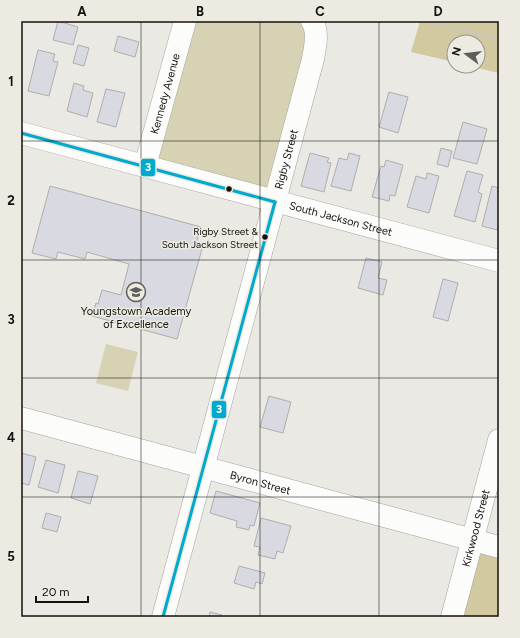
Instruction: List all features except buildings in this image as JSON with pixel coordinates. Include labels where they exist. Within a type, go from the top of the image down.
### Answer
[{"type":"street","name":"Kennedy Avenue","points":[[145,166],[185,21]]},
{"type":"street","name":"Rigby Street","points":[[163,617],[313,59],[316,35],[313,23]]},
{"type":"street","name":"South Jackson Street","points":[[21,133],[499,261]]},
{"type":"street","name":"Byron Street","points":[[21,418],[499,547]]},
{"type":"street","name":"Kirkwood Street","points":[[452,617],[499,440]]},
{"type":"path","points":[[425,21],[499,39]]},
{"type":"shaded area","points":[[185,21],[312,21],[275,202],[145,166]]},
{"type":"shaded area","points":[[420,21],[499,21],[499,73],[486,70],[486,34],[446,34],[446,60],[411,52]]},
{"type":"shaded area","points":[[106,344],[138,352],[128,391],[96,383]]},
{"type":"shaded area","points":[[472,540],[499,547],[499,617],[452,617]]},
{"type":"transit line","name":"3","points":[[21,133],[275,202]]},
{"type":"transit line","name":"3","points":[[163,617],[275,202]]},
{"type":"place","name":"Rigby Street & South Jackson Street","points":[[265,237]]},
{"type":"place","name":"Youngstown Academy of Excellence","points":[[136,292]]}]
